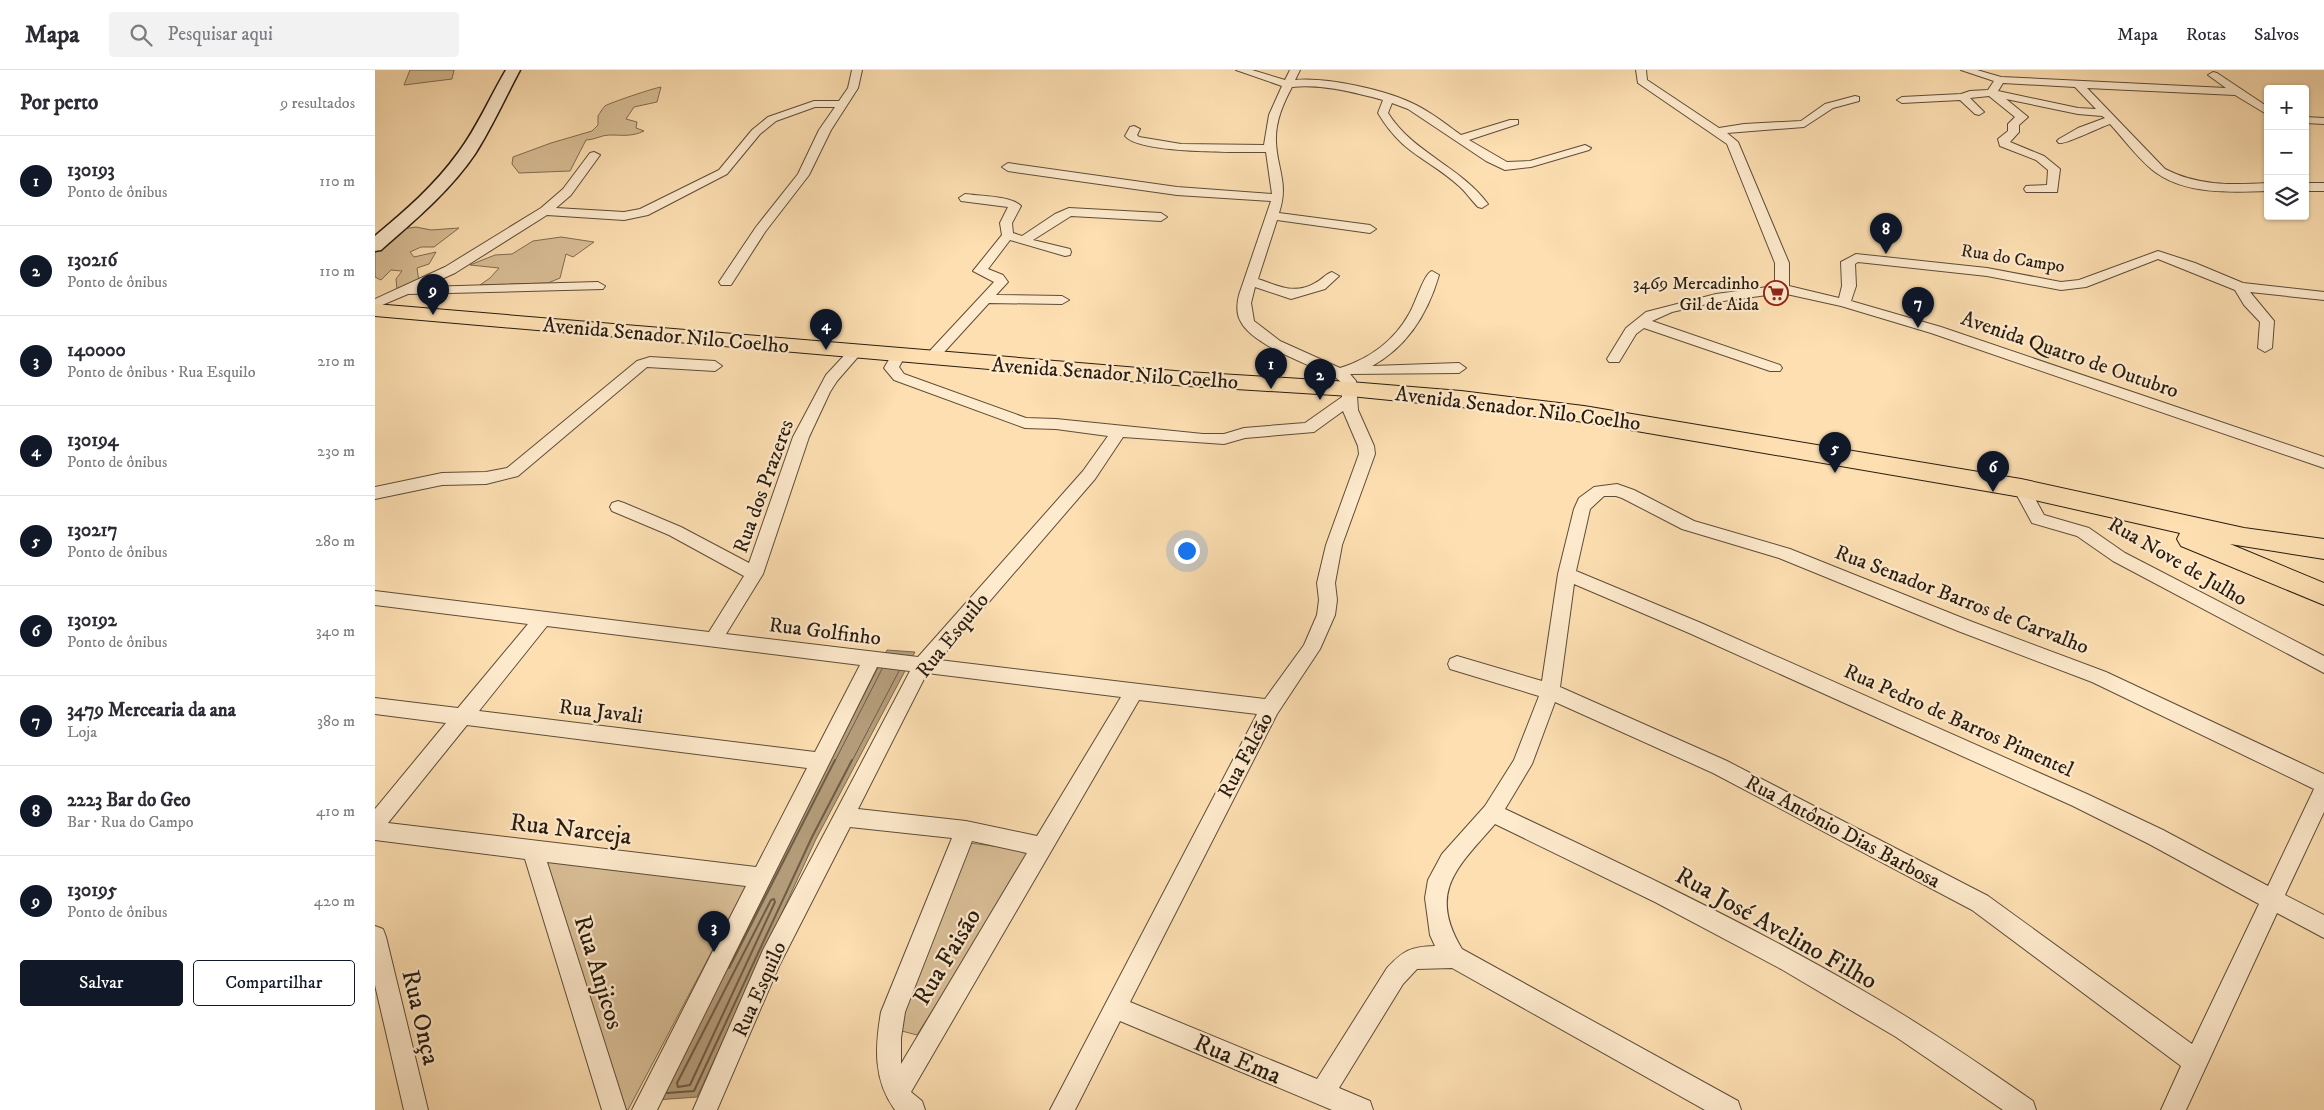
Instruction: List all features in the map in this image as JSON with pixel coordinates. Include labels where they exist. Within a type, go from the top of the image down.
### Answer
[{"type":"main road","name":"Avenida Senador Nilo Coelho","points":[[375,310],[1187,379],[1348,382],[1461,399],[1584,414],[2021,488],[2244,538],[2324,549]]},
{"type":"main road","name":"Avenida Senador Nilo Coelho","points":[[2116,510],[2324,594]]},
{"type":"street","points":[[375,246],[419,207],[449,176],[467,153],[513,70]]},
{"type":"street","points":[[726,282],[753,244],[760,230],[803,175],[825,130],[853,88],[857,70]]},
{"type":"street","points":[[1241,70],[1287,84],[1311,82],[1339,86],[1389,98],[1412,107],[1498,164],[1511,167],[1554,159],[1585,148]]},
{"type":"street","points":[[1295,70],[1287,84],[1273,124],[1271,150],[1279,182],[1278,198],[1244,303],[1244,314],[1249,324],[1286,350],[1348,382]]},
{"type":"street","points":[[1641,70],[1643,81],[1647,85],[1733,142],[1782,263],[1782,289]]},
{"type":"street","points":[[1966,70],[2000,80],[2238,92]]},
{"type":"street","points":[[2213,75],[2264,109]]},
{"type":"street","points":[[1991,93],[2000,80]]},
{"type":"street","points":[[2080,83],[2107,116],[2161,171],[2169,176],[2198,184],[2264,187]]},
{"type":"street","points":[[1991,93],[2022,117],[2014,124],[2013,132],[2004,139],[2005,144],[2040,158],[2053,169],[2053,189],[2030,190]]},
{"type":"street","points":[[1902,100],[1963,97],[1970,94],[1991,93],[2107,116]]},
{"type":"street","points":[[1963,97],[1979,112]]},
{"type":"street","points":[[1389,98],[1383,113],[1401,140],[1435,166],[1461,182],[1482,204]]},
{"type":"street","points":[[1718,131],[1735,128],[1804,124],[1829,106],[1855,99]]},
{"type":"street","points":[[545,211],[624,216],[644,212],[723,172],[756,132],[772,119],[814,104],[843,104]]},
{"type":"street","points":[[2063,141],[2107,116]]},
{"type":"street","points":[[2309,120],[2324,121]]},
{"type":"street","points":[[1460,139],[1514,122]]},
{"type":"street","points":[[1133,129],[1131,136],[1135,140],[1167,146],[1271,150]]},
{"type":"street","points":[[375,304],[450,270],[545,211],[567,192],[594,155]]},
{"type":"street","points":[[1008,167],[1177,191],[1278,198]]},
{"type":"street","points":[[2309,187],[2324,186]]},
{"type":"street","points":[[965,198],[1015,205],[1005,224],[1005,230],[1008,235],[1065,252]]},
{"type":"street","points":[[1023,241],[1069,212],[1161,217]]},
{"type":"street","points":[[1271,216],[1370,229]]},
{"type":"street","points":[[931,358],[1001,282],[980,270],[1008,235]]},
{"type":"street","name":"Rua do Campo","points":[[1844,303],[1849,286],[1848,262],[1856,258],[1987,272],[2061,286],[2081,284],[2158,255],[2240,287],[2324,296]]},
{"type":"street","points":[[899,354],[891,368],[899,377],[1025,424],[1056,424],[1118,432],[1203,439],[1224,439],[1256,432],[1303,429],[1312,427],[1348,382],[1367,363],[1382,354],[1406,330],[1427,294],[1432,275]]},
{"type":"street","points":[[1251,281],[1291,296],[1320,286],[1332,276]]},
{"type":"street","points":[[405,291],[598,286]]},
{"type":"street","points":[[2240,287],[2249,302],[2267,321],[2268,328],[2265,348]]},
{"type":"street","name":"Avenida Quatro de Outubro","points":[[1614,359],[1631,331],[1651,315],[1668,309],[1743,293],[1782,289],[1844,303],[2012,354],[2324,463]]},
{"type":"street","points":[[986,299],[1062,300]]},
{"type":"street","points":[[1641,322],[1775,368]]},
{"type":"street","name":"Rua dos Prazeres","points":[[713,640],[754,574],[801,437],[831,378],[857,350]]},
{"type":"street","points":[[375,493],[441,479],[486,478],[512,472],[642,364],[650,362],[715,366]]},
{"type":"street","points":[[1348,382],[1372,371],[1459,368]]},
{"type":"street","name":"Rua Falcão","points":[[1062,1110],[1270,708],[1311,649],[1326,615],[1329,600],[1326,583],[1334,545],[1367,454],[1366,446],[1352,419],[1348,382]]},
{"type":"street","name":"Rua Esquilo","points":[[705,1110],[771,958],[919,665],[1089,475],[1118,432]]},
{"type":"street","name":"Rua Nove de Julho","points":[[2021,488],[2038,519],[2083,532],[2119,558],[2324,665]]},
{"type":"street","name":"Rua Senador Barros de Carvalho","points":[[1567,574],[1585,502],[1600,492],[1617,490],[1629,494],[1688,525],[1784,553],[1964,626],[2099,677],[2324,784]]},
{"type":"street","points":[[618,507],[675,532],[754,574]]},
{"type":"street","points":[[1567,574],[1550,691],[1521,764],[1492,813],[1450,861],[1439,880],[1436,898],[1441,935],[1454,957],[1729,1110]]},
{"type":"street","name":"Rua Pedro de Barros Pimentel","points":[[1567,574],[1695,628],[2080,800],[2156,836],[2324,927]]},
{"type":"street","name":"Rua Golfinho","points":[[375,598],[1270,708]]},
{"type":"street","points":[[375,824],[463,719],[542,620]]},
{"type":"street","points":[[644,1110],[821,761],[875,660]]},
{"type":"street","name":"Rua Antônio Dias Barbosa","points":[[1457,664],[1550,691],[1721,767],[1980,904],[2195,1060]]},
{"type":"street","name":"Rua Faisão","points":[[897,1093],[1135,690]]},
{"type":"street","name":"Rua Javali","points":[[375,706],[463,719],[821,761]]},
{"type":"street","points":[[2173,1110],[2324,790]]},
{"type":"street","name":"Rua José Avelino Filho","points":[[1492,813],[1639,883],[1830,984],[1952,1058],[2024,1110]]},
{"type":"street","points":[[843,817],[966,830],[1042,847]]},
{"type":"street","name":"Rua Faisão","points":[[913,1110],[897,1093],[890,1079],[888,1038],[893,1012],[966,830]]},
{"type":"street","name":"Rua Narceja","points":[[375,831],[761,878]]},
{"type":"street","name":"Rua Anjicos","points":[[533,850],[614,1110]]},
{"type":"street","name":"Rua Onça","points":[[375,937],[416,1110]]},
{"type":"street","points":[[1322,1093],[1395,976],[1406,963],[1417,958],[1454,957]]},
{"type":"street","name":"Rua Ema","points":[[1115,1007],[1361,1110]]},
{"type":"shaded area","points":[[410,70],[454,70],[452,79],[404,85]]},
{"type":"shaded area","points":[[661,87],[657,102],[634,107],[626,119],[637,122],[636,128],[644,131],[631,135],[606,135],[586,140],[570,171],[519,173],[512,164],[513,157],[592,131],[598,125],[598,116],[605,106]]},
{"type":"shaded area","points":[[416,227],[431,230],[459,228],[434,247],[421,247],[410,252],[414,257],[436,252],[429,264],[417,268],[419,282],[397,290],[396,279],[402,271],[391,270],[381,280],[375,277],[375,252],[402,229]]},
{"type":"shaded area","points":[[561,237],[594,242],[573,257],[566,254],[560,278],[548,283],[480,285],[499,268],[470,265],[495,255],[512,254],[533,241]]},
{"type":"shaded area","points":[[970,843],[1032,851],[917,1035],[898,1030]]},
{"type":"shaded area","points":[[541,861],[748,883],[628,1110],[623,1110]]},
{"type":"water","points":[[887,650],[915,652],[816,839],[697,1097],[656,1100]]},
{"type":"place","name":"2223 Bar do Geo","points":[[1886,254]]},
{"type":"place","name":"3469 Mercadinho Gil de Aida","points":[[1776,293]]},
{"type":"place","name":"130195","points":[[433,315]]},
{"type":"place","name":"3479 Mercearia da ana","points":[[1918,328]]},
{"type":"place","name":"130194","points":[[826,350]]},
{"type":"place","name":"130193","points":[[1271,389]]},
{"type":"place","name":"130216","points":[[1320,400]]},
{"type":"place","name":"130217","points":[[1835,473]]},
{"type":"place","name":"130192","points":[[1993,492]]},
{"type":"place","name":"140000","points":[[714,952]]}]
